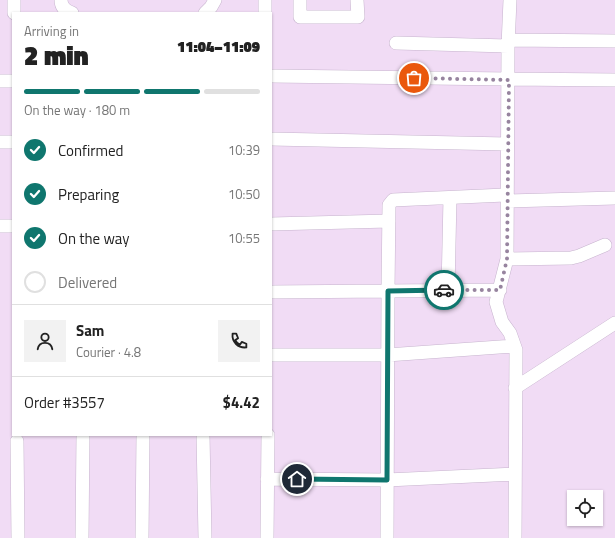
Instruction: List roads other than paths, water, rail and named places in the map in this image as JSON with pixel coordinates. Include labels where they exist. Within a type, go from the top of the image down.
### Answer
[{"type":"street","points":[[14,0],[14,12]]},
{"type":"street","points":[[61,0],[64,8],[68,12]]},
{"type":"street","points":[[206,12],[215,0]]},
{"type":"street","points":[[265,0],[265,12]]},
{"type":"street","points":[[300,0],[300,17],[358,17],[358,0]]},
{"type":"street","points":[[510,0],[506,198],[507,259],[496,302],[502,322],[510,333],[516,350],[514,538]]},
{"type":"street","points":[[396,43],[615,41]]},
{"type":"street","points":[[272,76],[509,80],[615,80]]},
{"type":"street","points":[[0,81],[12,80]]},
{"type":"street","points":[[272,138],[507,144]]},
{"type":"street","points":[[0,142],[12,142]]},
{"type":"street","points":[[448,290],[450,198]]},
{"type":"street","points":[[387,538],[387,355],[390,204],[393,200],[450,198],[615,198]]},
{"type":"street","points":[[272,224],[389,221]]},
{"type":"street","points":[[0,226],[12,226]]},
{"type":"street","points":[[507,259],[571,258],[605,245]]},
{"type":"street","points":[[272,292],[500,290]]},
{"type":"street","points":[[515,388],[615,322]]},
{"type":"street","points":[[272,355],[387,355],[514,346]]},
{"type":"street","points":[[82,538],[83,436]]},
{"type":"street","points":[[142,436],[142,538]]},
{"type":"street","points":[[203,436],[205,538]]},
{"type":"street","points":[[267,538],[268,436]]},
{"type":"street","points":[[16,441],[18,538]]},
{"type":"street","points":[[267,479],[387,480],[514,474]]}]
